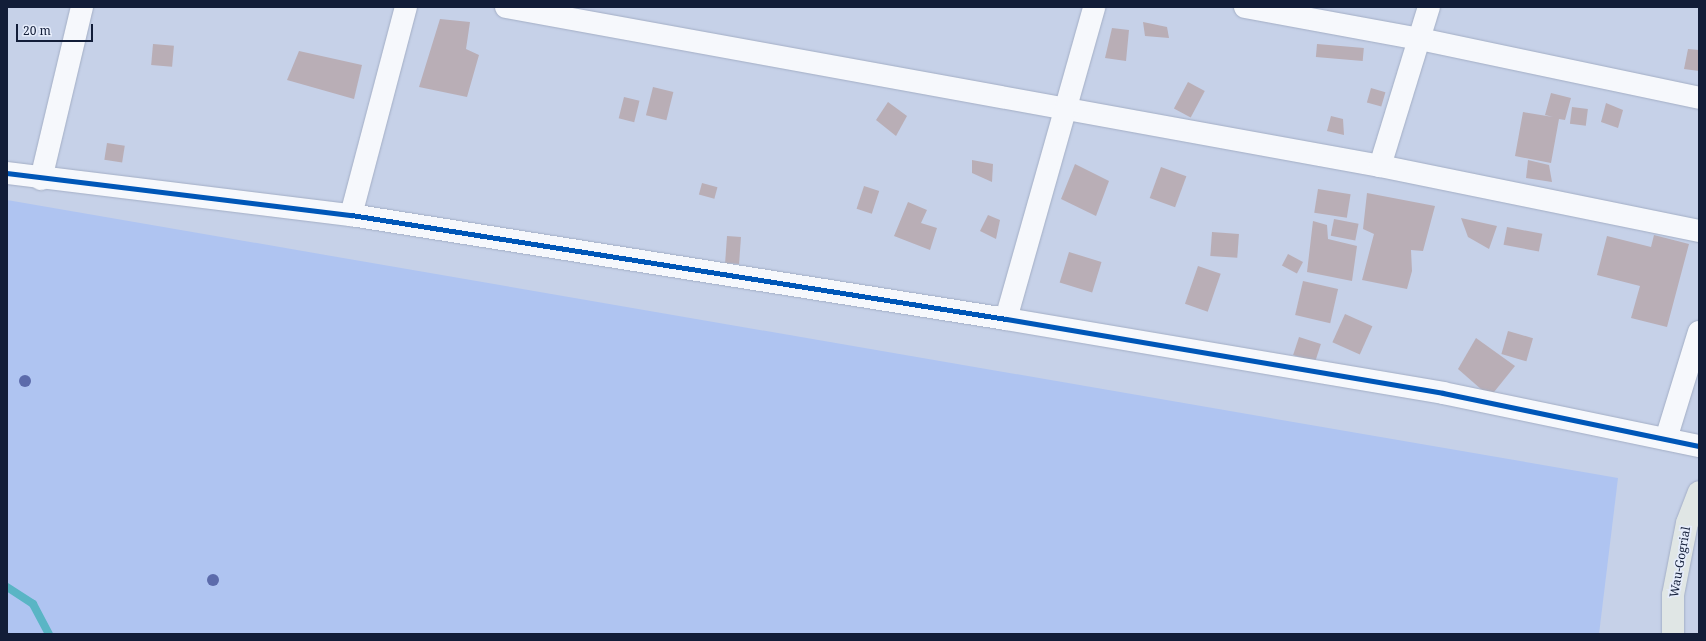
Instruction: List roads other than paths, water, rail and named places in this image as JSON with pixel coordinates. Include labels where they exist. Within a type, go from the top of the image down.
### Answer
[{"type":"main road","name":"Wau-Gogrial","points":[[1673,634],[1673,595],[1687,523],[1699,492]]},
{"type":"street","points":[[41,179],[82,7]]},
{"type":"street","points":[[351,215],[406,7]]},
{"type":"street","points":[[506,7],[1380,166],[1699,231]]},
{"type":"street","points":[[1006,318],[1064,108],[1094,7]]},
{"type":"street","points":[[1245,7],[1420,39],[1699,98]]},
{"type":"street","points":[[1380,166],[1420,39],[1428,7]]},
{"type":"street","points":[[7,173],[41,179],[351,215],[1006,318],[1443,393],[1699,446]]},
{"type":"street","points":[[1666,439],[1699,332]]},
{"type":"waterway","points":[[7,587],[33,604],[49,634]]}]
